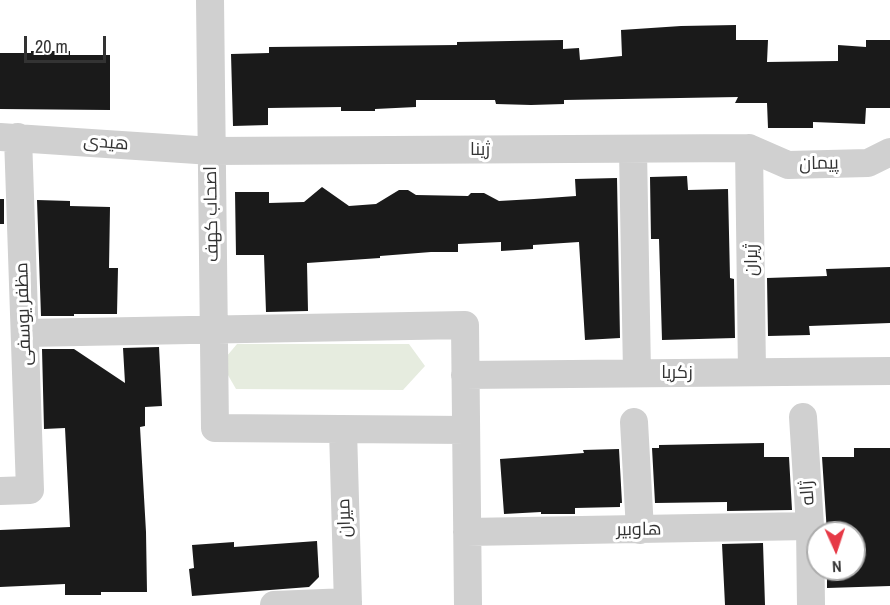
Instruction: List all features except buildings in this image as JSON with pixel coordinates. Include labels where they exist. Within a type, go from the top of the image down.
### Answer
[{"type":"street","name":"اصحاب کهف","points":[[210,0],[215,428],[343,430]]},
{"type":"street","name":"هیدی","points":[[9,137],[212,151]]},
{"type":"street","name":"مظفر یوسفی","points":[[0,491],[30,490],[24,333],[12,298],[9,137]]},
{"type":"street","name":"ژینا","points":[[212,151],[749,148]]},
{"type":"street","name":"پیمان","points":[[749,148],[788,165],[868,163],[890,152]]},
{"type":"street","name":"ژیران","points":[[749,148],[752,372]]},
{"type":"street","points":[[633,150],[637,373]]},
{"type":"street","points":[[24,333],[465,325],[468,605]]},
{"type":"street","name":"زکریا","points":[[465,375],[890,371]]},
{"type":"street","name":"ژاله","points":[[802,417],[810,521]]},
{"type":"street","points":[[634,422],[640,530]]},
{"type":"street","points":[[343,430],[466,430]]},
{"type":"street","name":"میران","points":[[343,430],[348,603]]},
{"type":"street","name":"هاوبیر","points":[[467,532],[806,526]]},
{"type":"street","name":"ژاله","points":[[811,581],[811,605]]},
{"type":"street","points":[[274,605],[348,603]]},
{"type":"shaded area","points":[[237,344],[409,344],[425,366],[403,390],[236,389],[221,363]]}]
